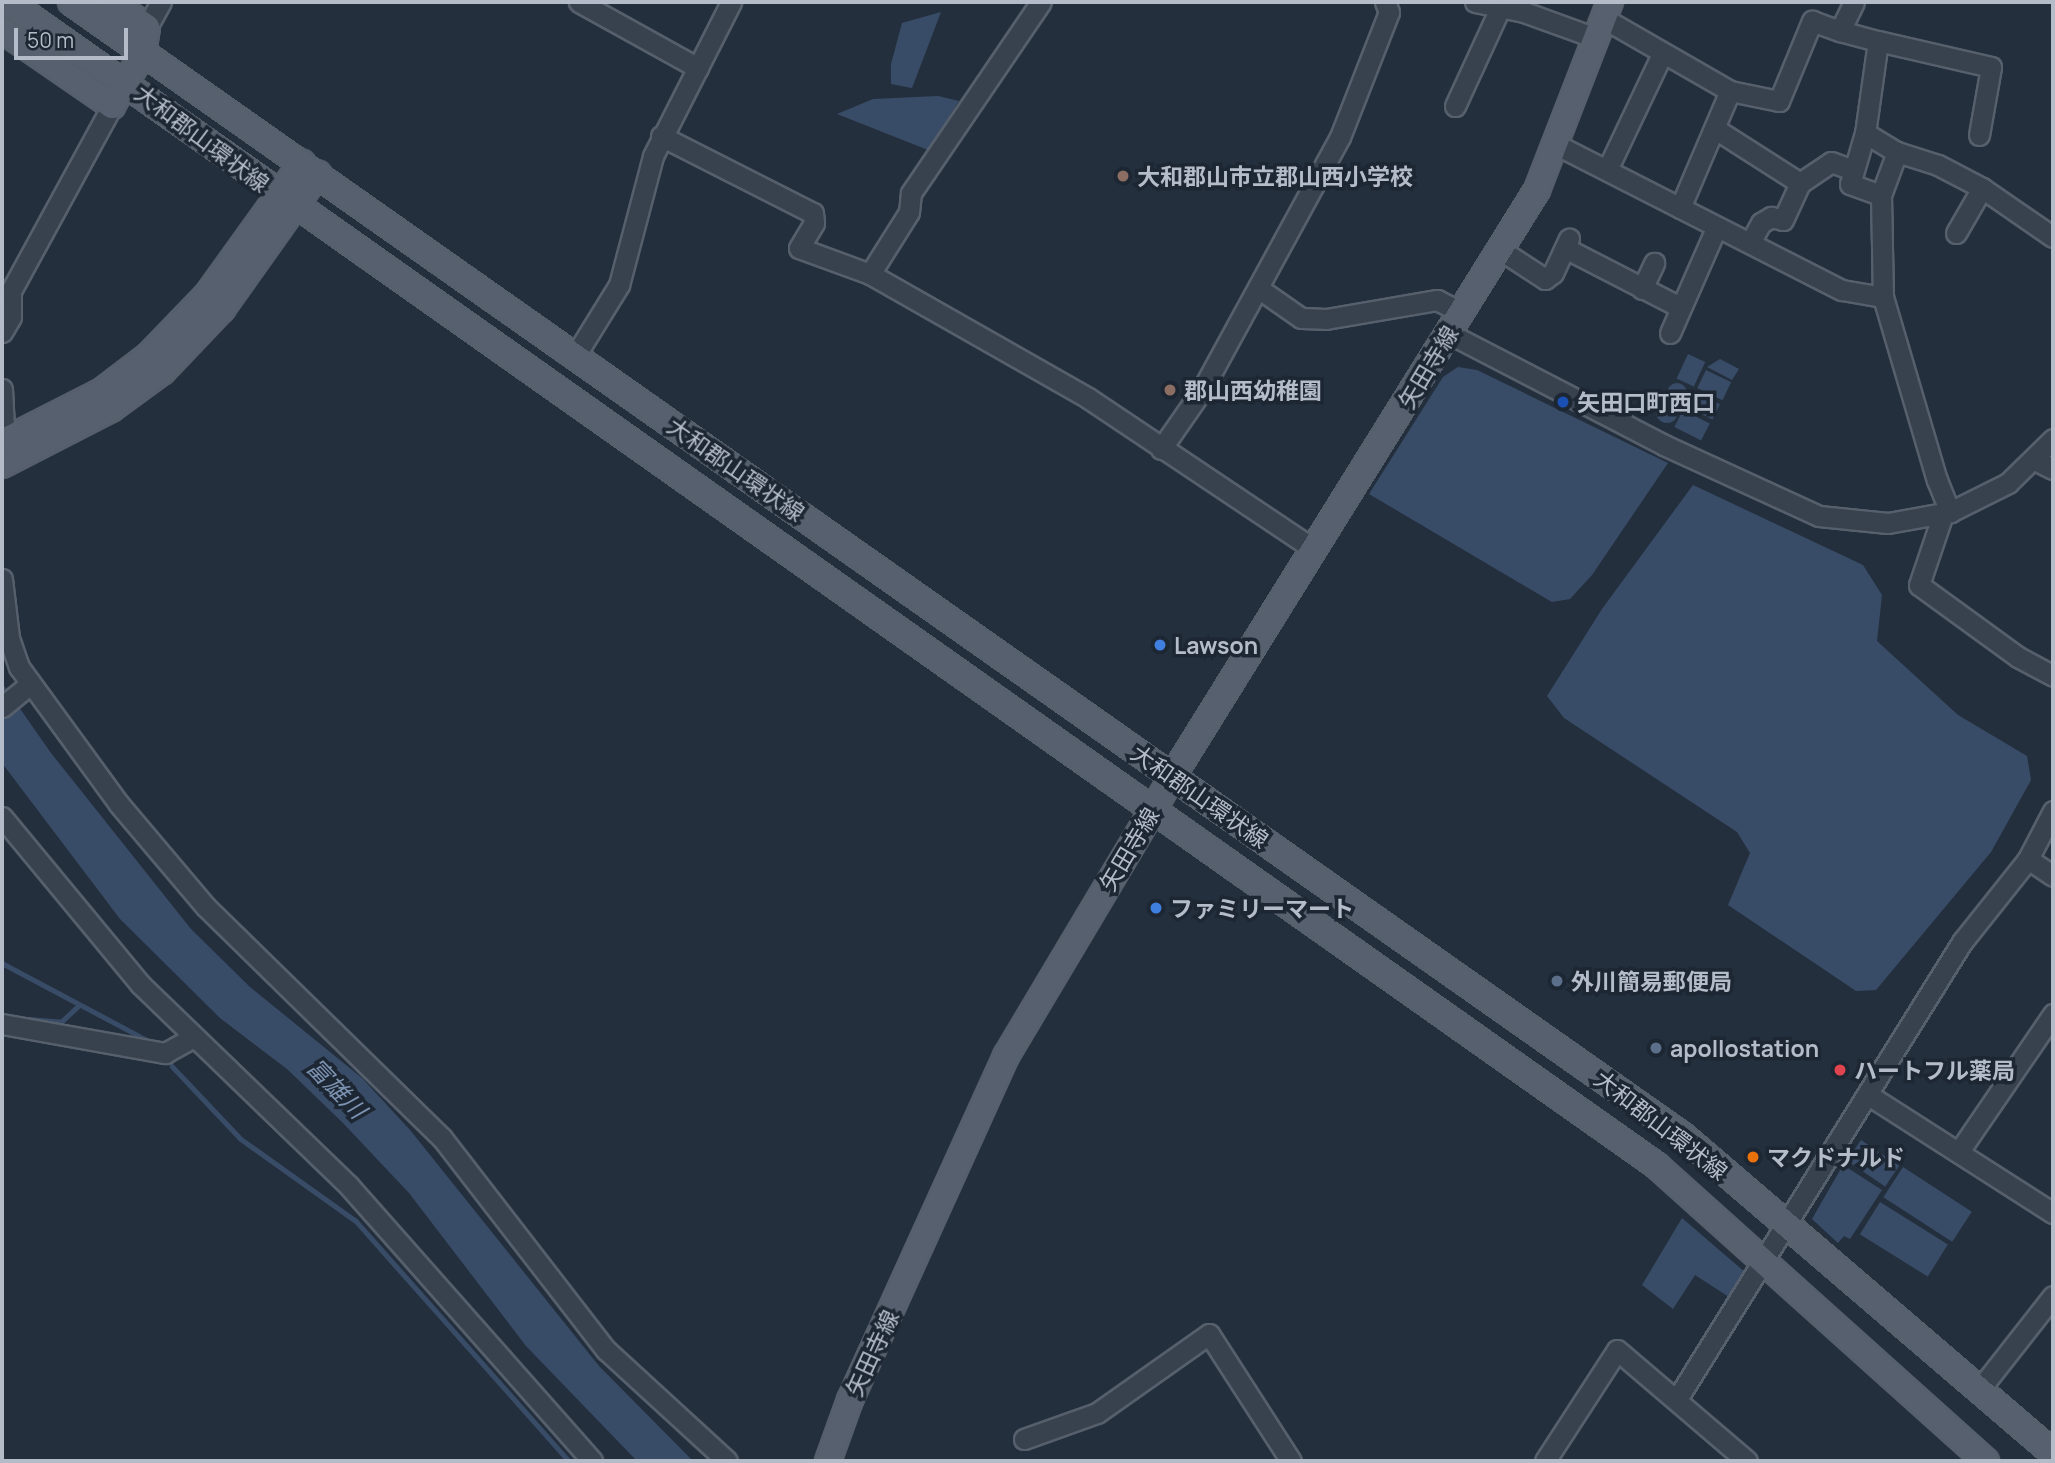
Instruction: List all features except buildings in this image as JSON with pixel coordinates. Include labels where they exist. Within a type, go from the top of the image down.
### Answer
[{"type":"main road","name":"大和郡山環状線","points":[[9,2],[126,81],[286,202],[1657,1166],[1767,1261],[1986,1461]]},
{"type":"main road","name":"大和郡山環状線","points":[[71,2],[1682,1135],[2053,1453]]},
{"type":"main road","points":[[112,2],[147,27]]},
{"type":"main road","name":"矢田寺線","points":[[828,1461],[850,1400],[1006,1056],[1172,777],[1536,190],[1602,19]]},
{"type":"main road","name":"大和郡山環状線","points":[[2,30],[112,106],[143,52],[147,27]]},
{"type":"main road","name":"大和郡山環状線","points":[[2,465],[111,409],[163,371],[222,309],[286,202],[310,168]]},
{"type":"main road","name":"大和郡山環状線","points":[[3,432],[102,391],[148,356],[207,295],[286,202]]},
{"type":"street","points":[[147,27],[161,2]]},
{"type":"street","points":[[579,2],[698,68]]},
{"type":"street","points":[[575,356],[619,285],[661,136],[731,2]]},
{"type":"street","points":[[870,274],[909,212],[911,193],[1041,2]]},
{"type":"street","points":[[1161,449],[1202,390],[1340,137],[1389,12],[1385,2]]},
{"type":"street","points":[[1475,2],[1500,8],[1602,19],[1730,91],[1779,101],[1812,21],[1878,41],[1991,67],[1979,135]]},
{"type":"street","points":[[1840,31],[1854,2]]},
{"type":"street","points":[[1455,106],[1500,8]]},
{"type":"street","points":[[1878,41],[1865,133],[1850,184],[1881,195]]},
{"type":"street","points":[[1607,170],[1662,54]]},
{"type":"street","points":[[1680,208],[1717,130],[1730,91]]},
{"type":"street","points":[[5,321],[11,291],[112,106]]},
{"type":"street","points":[[1717,130],[1800,183]]},
{"type":"street","points":[[1865,133],[1897,152],[1938,165],[1982,188],[2053,237]]},
{"type":"street","points":[[661,136],[813,214],[814,223],[799,248],[870,274],[1088,398],[1161,449],[1237,493],[1315,550]]},
{"type":"street","points":[[1555,144],[1716,228],[1751,241],[1842,290],[1883,297]]},
{"type":"street","points":[[1897,152],[1881,195],[1883,297],[1947,513],[1919,585],[2018,657],[2053,676]]},
{"type":"street","points":[[1751,241],[1761,223],[1771,218],[1783,220],[1800,183],[1831,162],[1853,170]]},
{"type":"street","points":[[1956,233],[1982,188]]},
{"type":"street","points":[[1670,333],[1716,228]]},
{"type":"street","points":[[1499,249],[1545,279],[1567,244],[1643,289],[1681,307]]},
{"type":"street","points":[[1643,289],[1654,263]]},
{"type":"street","points":[[1258,288],[1301,318],[1326,319],[1437,300],[1455,323],[1664,445],[1819,516],[1888,523],[1947,513],[1981,500],[2035,460],[2053,439]]},
{"type":"street","points":[[2,389],[3,432]]},
{"type":"street","points":[[2035,460],[2053,469]]},
{"type":"street","points":[[2,579],[9,638],[29,685],[118,803],[206,907],[414,1107],[606,1350],[727,1461]]},
{"type":"street","points":[[2,707],[29,685]]},
{"type":"street","points":[[1677,1399],[1870,1096],[1962,942],[2028,859],[2053,811]]},
{"type":"street","points":[[2,817],[132,974],[349,1186],[592,1461]]},
{"type":"street","points":[[2028,859],[2053,876]]},
{"type":"street","points":[[1960,1150],[2053,1014]]},
{"type":"street","points":[[2,1024],[165,1053],[194,1037]]},
{"type":"street","points":[[1870,1096],[1960,1150],[2053,1213]]},
{"type":"street","points":[[1980,1389],[2053,1296]]},
{"type":"street","points":[[1024,1439],[1097,1413],[1209,1334],[1292,1461]]},
{"type":"street","points":[[1545,1461],[1617,1350],[1747,1461]]},
{"type":"water","points":[[941,12],[912,88],[891,84],[891,64],[902,23]]},
{"type":"water","points":[[938,96],[959,101],[928,150],[837,114],[873,99]]},
{"type":"water","points":[[1688,354],[1705,362],[1694,387],[1677,378]]},
{"type":"water","points":[[1720,359],[1739,369],[1732,380],[1707,367]]},
{"type":"water","points":[[1458,367],[1477,370],[1668,463],[1592,575],[1570,599],[1552,602],[1369,494],[1443,377]]},
{"type":"water","points":[[1706,370],[1731,382],[1722,400],[1697,388]]},
{"type":"water","points":[[1677,383],[1684,386],[1687,393],[1684,400],[1677,403],[1670,400],[1667,393],[1670,386]]},
{"type":"water","points":[[1693,391],[1720,404],[1713,419],[1686,406]]},
{"type":"water","points":[[1667,401],[1675,404],[1678,412],[1675,420],[1667,423],[1659,420],[1656,412],[1659,404]]},
{"type":"water","points":[[1683,410],[1710,424],[1701,441],[1674,427]]},
{"type":"water","points":[[1693,485],[1863,565],[1882,595],[1877,641],[1958,715],[2027,756],[2031,780],[1991,852],[1876,990],[1856,991],[1728,905],[1750,853],[1737,832],[1564,718],[1547,696],[1602,609]]},
{"type":"water","name":"富雄川","points":[[2,683],[51,753],[191,929],[250,987],[362,1078],[410,1130],[599,1366],[693,1461],[637,1461],[526,1346],[409,1193],[343,1123],[287,1069],[220,1018],[120,919],[2,763]]},
{"type":"water","points":[[1861,1140],[1899,1166],[1885,1186],[1847,1161]]},
{"type":"water","points":[[1843,1165],[1882,1190],[1850,1239],[1844,1236],[1838,1243],[1812,1219]]},
{"type":"water","points":[[1903,1167],[1972,1212],[1952,1242],[1883,1197]]},
{"type":"water","points":[[1880,1202],[1948,1244],[1928,1277],[1860,1234]]},
{"type":"water","points":[[1682,1218],[1746,1273],[1729,1297],[1695,1275],[1673,1309],[1642,1285]]},
{"type":"waterway","points":[[2,963],[149,1041]]},
{"type":"waterway","points":[[29,1019],[61,1022],[78,1006]]},
{"type":"waterway","points":[[172,1066],[241,1139],[356,1221],[569,1461]]},
{"type":"place","name":"大和郡山市立郡山西小学校","points":[[1123,176]]},
{"type":"place","name":"郡山西幼稚園","points":[[1170,390]]},
{"type":"place","name":"矢田口町西口","points":[[1563,402]]},
{"type":"place","name":"Lawson","points":[[1160,645]]},
{"type":"place","name":"ファミリーマート","points":[[1156,908]]},
{"type":"place","name":"外川簡易郵便局","points":[[1557,981]]},
{"type":"place","name":"apollostation","points":[[1656,1048]]},
{"type":"place","name":"ハートフル薬局","points":[[1840,1070]]},
{"type":"place","name":"マクドナルド","points":[[1753,1157]]}]
